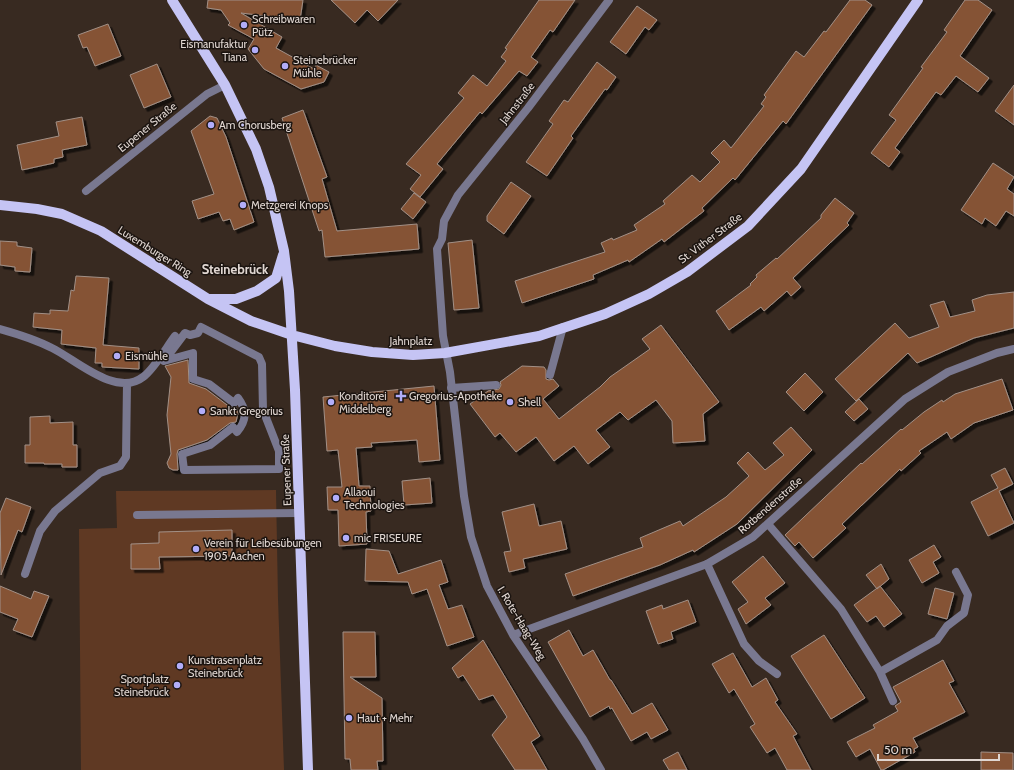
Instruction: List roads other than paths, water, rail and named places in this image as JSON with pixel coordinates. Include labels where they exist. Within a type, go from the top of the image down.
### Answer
[{"type":"main road","name":"Eupener Straße","points":[[172,0],[225,85],[256,149],[270,187],[284,251],[292,335],[308,770]]},
{"type":"main road","name":"St. Vither Straße","points":[[445,353],[539,336],[605,314],[649,294],[687,272],[748,226],[801,169],[915,1]]},
{"type":"main road","name":"Luxemburger Ring","points":[[0,204],[62,214],[101,231],[208,299],[251,321],[292,335]]},
{"type":"main road","points":[[208,299],[236,300],[258,291],[276,278],[284,251]]},
{"type":"main road","name":"Jahnplatz","points":[[292,335],[335,346],[372,352],[413,355],[445,353]]},
{"type":"street","name":"Jahnstraße","points":[[444,221],[458,195],[528,108],[609,0]]},
{"type":"street","name":"Eupener Straße","points":[[86,191],[207,94],[225,85]]},
{"type":"street","name":"Jahnplatz","points":[[444,221],[442,239],[437,249],[441,321],[445,353]]},
{"type":"street","points":[[201,327],[226,340],[259,357],[262,364],[263,410],[279,451],[279,469],[184,470],[182,454],[210,445],[232,427],[237,432],[244,420],[245,412],[238,398],[234,403],[210,384],[193,379],[193,354],[164,361],[185,333],[190,335],[198,333],[201,327]]},
{"type":"street","points":[[550,375],[564,327]]},
{"type":"street","points":[[0,329],[25,336],[53,348],[100,378],[127,383],[143,378],[175,336]]},
{"type":"street","name":"Rotbendenstraße","points":[[513,635],[707,564],[753,537],[905,399],[948,372],[996,353],[1014,349]]},
{"type":"street","name":"I. Rote-Haag-Weg","points":[[445,353],[471,537],[487,586],[513,635],[583,738],[601,770]]},
{"type":"street","points":[[25,574],[40,531],[55,511],[100,473],[120,466],[126,457],[127,383]]},
{"type":"street","points":[[451,388],[496,385]]},
{"type":"street","points":[[137,515],[299,513]]},
{"type":"street","points":[[768,524],[841,609],[880,672],[893,700]]},
{"type":"street","points":[[707,564],[744,644],[759,661],[777,674]]},
{"type":"street","points":[[880,672],[937,640],[947,626],[964,613],[968,595],[956,572]]},
{"type":"place","name":"Schreibwaren Pütz","points":[[244,25]]},
{"type":"place","name":"Eismanufaktur Tiana","points":[[255,50]]},
{"type":"place","name":"Steinebrücker Mühle","points":[[285,66]]},
{"type":"place","name":"Am Chorusberg","points":[[211,125]]},
{"type":"place","name":"Metzgerei Knops","points":[[243,205]]},
{"type":"place","name":"Eismühle","points":[[117,356]]},
{"type":"place","name":"Gregorius-Apotheke","points":[[401,396]]},
{"type":"place","name":"Konditorei Middelberg","points":[[331,402]]},
{"type":"place","name":"Shell","points":[[510,402]]},
{"type":"place","name":"Sankt Gregorius","points":[[202,411]]},
{"type":"place","name":"Allaoui Technologies","points":[[336,498]]},
{"type":"place","name":"mic FRISEURE","points":[[346,538]]},
{"type":"place","name":"Verein für Leibesübungen 1905 Aachen","points":[[196,549]]},
{"type":"place","name":"Kunstrasenplatz Steinebrück","points":[[180,666]]},
{"type":"place","name":"Sportplatz Steinebrück","points":[[177,685]]},
{"type":"place","name":"Haut + Mehr","points":[[349,718]]},
{"type":"district","name":"Steinebrück","points":[[235,269]]}]
